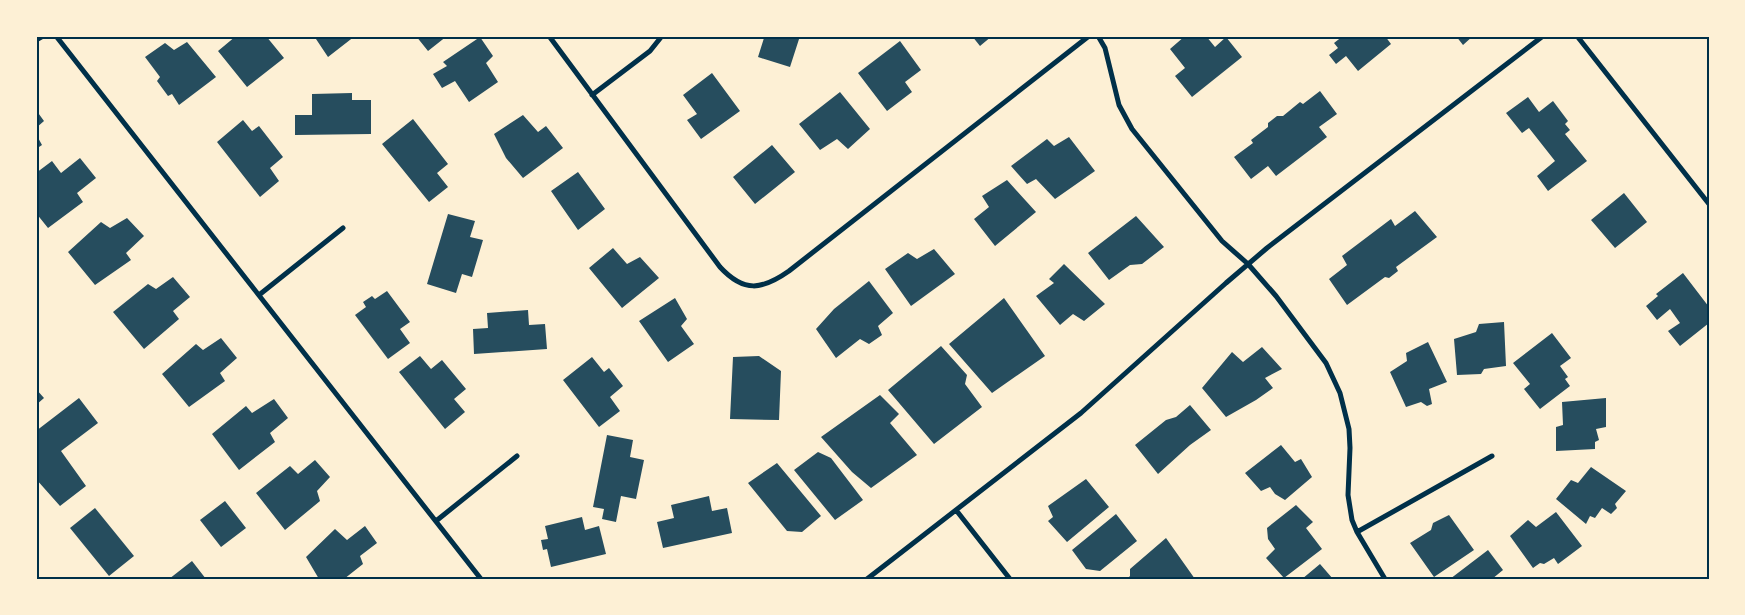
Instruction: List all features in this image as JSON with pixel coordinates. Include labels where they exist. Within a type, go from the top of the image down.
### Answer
[{"type":"street","points":[[36,40],[43,36]]},
{"type":"street","points":[[56,36],[482,579]]},
{"type":"street","points":[[548,36],[728,275],[735,282],[744,285],[763,286],[789,271],[1089,36]]},
{"type":"street","points":[[592,95],[650,51],[662,36]]},
{"type":"street","points":[[1098,36],[1105,48],[1119,104],[1129,124],[1222,241],[1248,264],[1276,296],[1326,363],[1340,394],[1349,429],[1348,495],[1350,508],[1357,532],[1385,579]]},
{"type":"street","points":[[867,579],[1088,408],[1248,264],[1543,36]]},
{"type":"street","points":[[1577,36],[1709,204]]},
{"type":"street","points":[[259,295],[343,228]]},
{"type":"street","points":[[436,521],[517,456]]},
{"type":"street","points":[[1357,532],[1492,456]]},
{"type":"street","points":[[956,510],[1010,579]]},
{"type":"building","points":[[236,36],[266,36],[284,58],[247,87],[218,51]]},
{"type":"building","points":[[314,36],[355,36],[328,57]]},
{"type":"building","points":[[416,36],[447,36],[428,51]]},
{"type":"building","points":[[760,36],[800,36],[790,67],[758,57],[764,38]]},
{"type":"building","points":[[972,36],[992,36],[980,46]]},
{"type":"building","points":[[1185,36],[1206,36],[1215,47],[1226,37],[1242,57],[1192,97],[1175,76],[1185,68],[1170,49]]},
{"type":"building","points":[[1343,36],[1385,36],[1391,44],[1358,71],[1346,56],[1336,64],[1329,55],[1338,48],[1334,43]]},
{"type":"building","points":[[1456,36],[1473,36],[1463,45]]},
{"type":"building","points":[[480,37],[493,56],[486,63],[498,82],[469,102],[455,81],[442,88],[433,74],[447,66],[443,62]]},
{"type":"building","points":[[900,41],[921,70],[905,82],[912,92],[887,111],[858,73]]},
{"type":"building","points":[[187,42],[216,77],[179,105],[172,94],[168,96],[157,81],[160,77],[145,57],[165,43],[174,50]]},
{"type":"building","points":[[712,73],[740,111],[701,139],[687,120],[697,114],[683,95]]},
{"type":"building","points":[[1320,91],[1337,114],[1319,127],[1327,137],[1276,176],[1268,166],[1251,179],[1234,157],[1253,143],[1251,140],[1268,127],[1268,123],[1277,116],[1283,116],[1300,102],[1303,104]]},
{"type":"building","points":[[840,92],[870,129],[848,149],[837,139],[820,150],[799,124]]},
{"type":"building","points":[[352,93],[352,100],[371,100],[371,134],[295,135],[295,115],[312,115],[312,94]]},
{"type":"building","points":[[1528,97],[1539,112],[1553,101],[1568,121],[1565,124],[1570,130],[1565,134],[1587,161],[1548,191],[1537,176],[1555,161],[1529,128],[1522,133],[1506,113]]},
{"type":"building","points":[[36,110],[44,121],[36,128]]},
{"type":"building","points":[[523,115],[538,132],[546,126],[563,148],[523,178],[506,158],[494,134]]},
{"type":"building","points":[[413,119],[448,164],[437,173],[448,187],[429,202],[382,144]]},
{"type":"building","points":[[243,120],[252,131],[259,126],[283,157],[270,168],[279,181],[260,197],[217,142]]},
{"type":"building","points":[[36,134],[42,145],[36,149]]},
{"type":"building","points":[[1069,137],[1095,171],[1055,199],[1036,179],[1027,184],[1011,166],[1047,139],[1054,146]]},
{"type":"building","points":[[772,145],[795,172],[755,204],[733,177]]},
{"type":"building","points":[[80,158],[96,178],[77,193],[83,202],[48,228],[36,213],[36,173],[52,161],[61,173]]},
{"type":"building","points":[[578,172],[605,209],[578,230],[551,191]]},
{"type":"building","points":[[1007,180],[1036,212],[995,246],[974,219],[989,207],[982,196]]},
{"type":"building","points":[[1624,193],[1647,222],[1615,248],[1591,220]]},
{"type":"building","points":[[1415,211],[1437,237],[1396,267],[1398,271],[1389,278],[1385,277],[1347,305],[1329,279],[1347,265],[1342,256],[1391,219],[1395,226]]},
{"type":"building","points":[[448,214],[475,221],[470,237],[483,240],[472,277],[462,274],[456,293],[427,284]]},
{"type":"building","points":[[1136,216],[1164,247],[1142,264],[1130,265],[1109,280],[1088,253]]},
{"type":"building","points":[[127,218],[144,236],[126,253],[131,260],[95,285],[68,252],[101,222],[110,228]]},
{"type":"building","points":[[613,248],[627,264],[640,257],[659,278],[622,308],[589,268]]},
{"type":"building","points":[[934,249],[955,274],[911,306],[885,269],[908,253],[917,259]]},
{"type":"building","points":[[1064,264],[1105,304],[1084,321],[1073,314],[1060,325],[1036,296],[1054,283],[1049,279]]},
{"type":"building","points":[[1683,273],[1709,307],[1709,323],[1680,346],[1668,331],[1680,323],[1670,309],[1657,320],[1646,306],[1658,296],[1656,294]]},
{"type":"building","points":[[173,277],[190,297],[173,311],[179,319],[144,349],[113,312],[148,284],[156,289]]},
{"type":"building","points":[[869,281],[893,313],[878,326],[882,335],[869,344],[860,339],[836,358],[816,329],[834,309]]},
{"type":"building","points":[[387,291],[410,322],[400,329],[410,343],[388,359],[355,315],[366,307],[363,302],[372,296],[375,299]]},
{"type":"building","points":[[675,298],[687,319],[681,326],[694,344],[668,362],[639,321]]},
{"type":"building","points":[[1004,298],[1045,356],[992,393],[949,344]]},
{"type":"building","points":[[528,310],[529,325],[545,324],[547,349],[474,354],[473,329],[488,328],[487,313]]},
{"type":"building","points":[[1504,322],[1506,366],[1484,369],[1481,374],[1457,375],[1454,339],[1476,332],[1479,324]]},
{"type":"building","points":[[1552,333],[1571,358],[1560,366],[1568,377],[1565,379],[1570,386],[1540,409],[1524,389],[1530,384],[1513,363]]},
{"type":"building","points":[[221,338],[237,358],[220,373],[225,381],[189,407],[162,374],[196,344],[203,350]]},
{"type":"building","points":[[1428,342],[1447,382],[1429,389],[1432,404],[1427,406],[1421,402],[1406,407],[1390,372],[1407,361],[1406,353]]},
{"type":"building","points":[[941,346],[967,375],[965,384],[982,407],[934,444],[888,390]]},
{"type":"building","points":[[1262,347],[1282,369],[1265,378],[1273,388],[1226,417],[1202,388],[1232,352],[1243,362]]},
{"type":"building","points":[[420,356],[431,369],[442,360],[466,389],[454,399],[465,412],[445,429],[399,372]]},
{"type":"building","points":[[759,356],[781,371],[779,420],[730,419],[733,357]]},
{"type":"building","points":[[592,357],[604,372],[609,368],[623,386],[610,397],[620,411],[599,427],[563,380]]},
{"type":"building","points":[[36,389],[44,398],[36,405]]},
{"type":"building","points":[[880,395],[899,414],[890,423],[917,455],[871,488],[852,472],[821,437]]},
{"type":"building","points":[[79,398],[98,423],[61,451],[86,486],[60,506],[36,479],[36,431]]},
{"type":"building","points":[[1606,398],[1606,427],[1596,429],[1599,440],[1595,442],[1595,449],[1556,451],[1556,427],[1563,425],[1562,402]]},
{"type":"building","points":[[274,399],[288,418],[270,433],[275,442],[239,470],[212,434],[246,406],[252,413]]},
{"type":"building","points":[[1190,405],[1211,430],[1190,445],[1158,474],[1135,445],[1166,420],[1176,417]]},
{"type":"building","points":[[607,435],[633,440],[630,457],[644,460],[636,499],[621,496],[616,522],[602,519],[604,509],[593,507]]},
{"type":"building","points":[[1281,445],[1295,462],[1301,459],[1312,477],[1285,500],[1275,494],[1270,487],[1261,491],[1245,473]]},
{"type":"building","points":[[818,452],[831,458],[863,500],[835,520],[794,470]]},
{"type":"building","points":[[315,460],[330,477],[317,491],[320,501],[285,530],[256,493],[290,466],[298,474]]},
{"type":"building","points":[[777,463],[821,516],[802,532],[787,531],[748,483]]},
{"type":"building","points":[[1591,467],[1626,491],[1615,504],[1617,508],[1611,514],[1602,508],[1595,518],[1590,516],[1586,524],[1556,499],[1571,480],[1578,483]]},
{"type":"building","points":[[1086,479],[1109,507],[1067,542],[1048,521],[1053,517],[1048,506]]},
{"type":"building","points":[[709,496],[712,511],[727,508],[732,533],[663,548],[657,522],[674,518],[671,505]]},
{"type":"building","points":[[225,501],[246,528],[221,547],[200,520]]},
{"type":"building","points":[[1296,505],[1313,522],[1306,528],[1322,549],[1284,578],[1266,558],[1275,549],[1268,539],[1267,528]]},
{"type":"building","points":[[95,508],[134,556],[109,576],[70,528]]},
{"type":"building","points":[[1556,512],[1582,546],[1558,564],[1554,558],[1544,564],[1540,563],[1533,568],[1510,536],[1528,520],[1536,527]]},
{"type":"building","points":[[1116,514],[1137,541],[1100,571],[1086,569],[1072,550]]},
{"type":"building","points":[[1449,515],[1474,550],[1434,577],[1410,543],[1431,530],[1433,523]]},
{"type":"building","points":[[582,517],[585,530],[599,526],[606,554],[551,567],[547,549],[543,550],[541,540],[548,539],[545,526]]},
{"type":"building","points":[[365,526],[377,543],[360,556],[363,564],[344,579],[319,579],[306,557],[335,529],[347,540]]},
{"type":"building","points":[[1166,538],[1195,579],[1127,579],[1130,576],[1130,569]]},
{"type":"building","points":[[1488,550],[1503,570],[1492,579],[1450,579]]},
{"type":"building","points":[[192,561],[206,579],[169,579]]},
{"type":"building","points":[[1320,564],[1333,579],[1302,579]]}]
